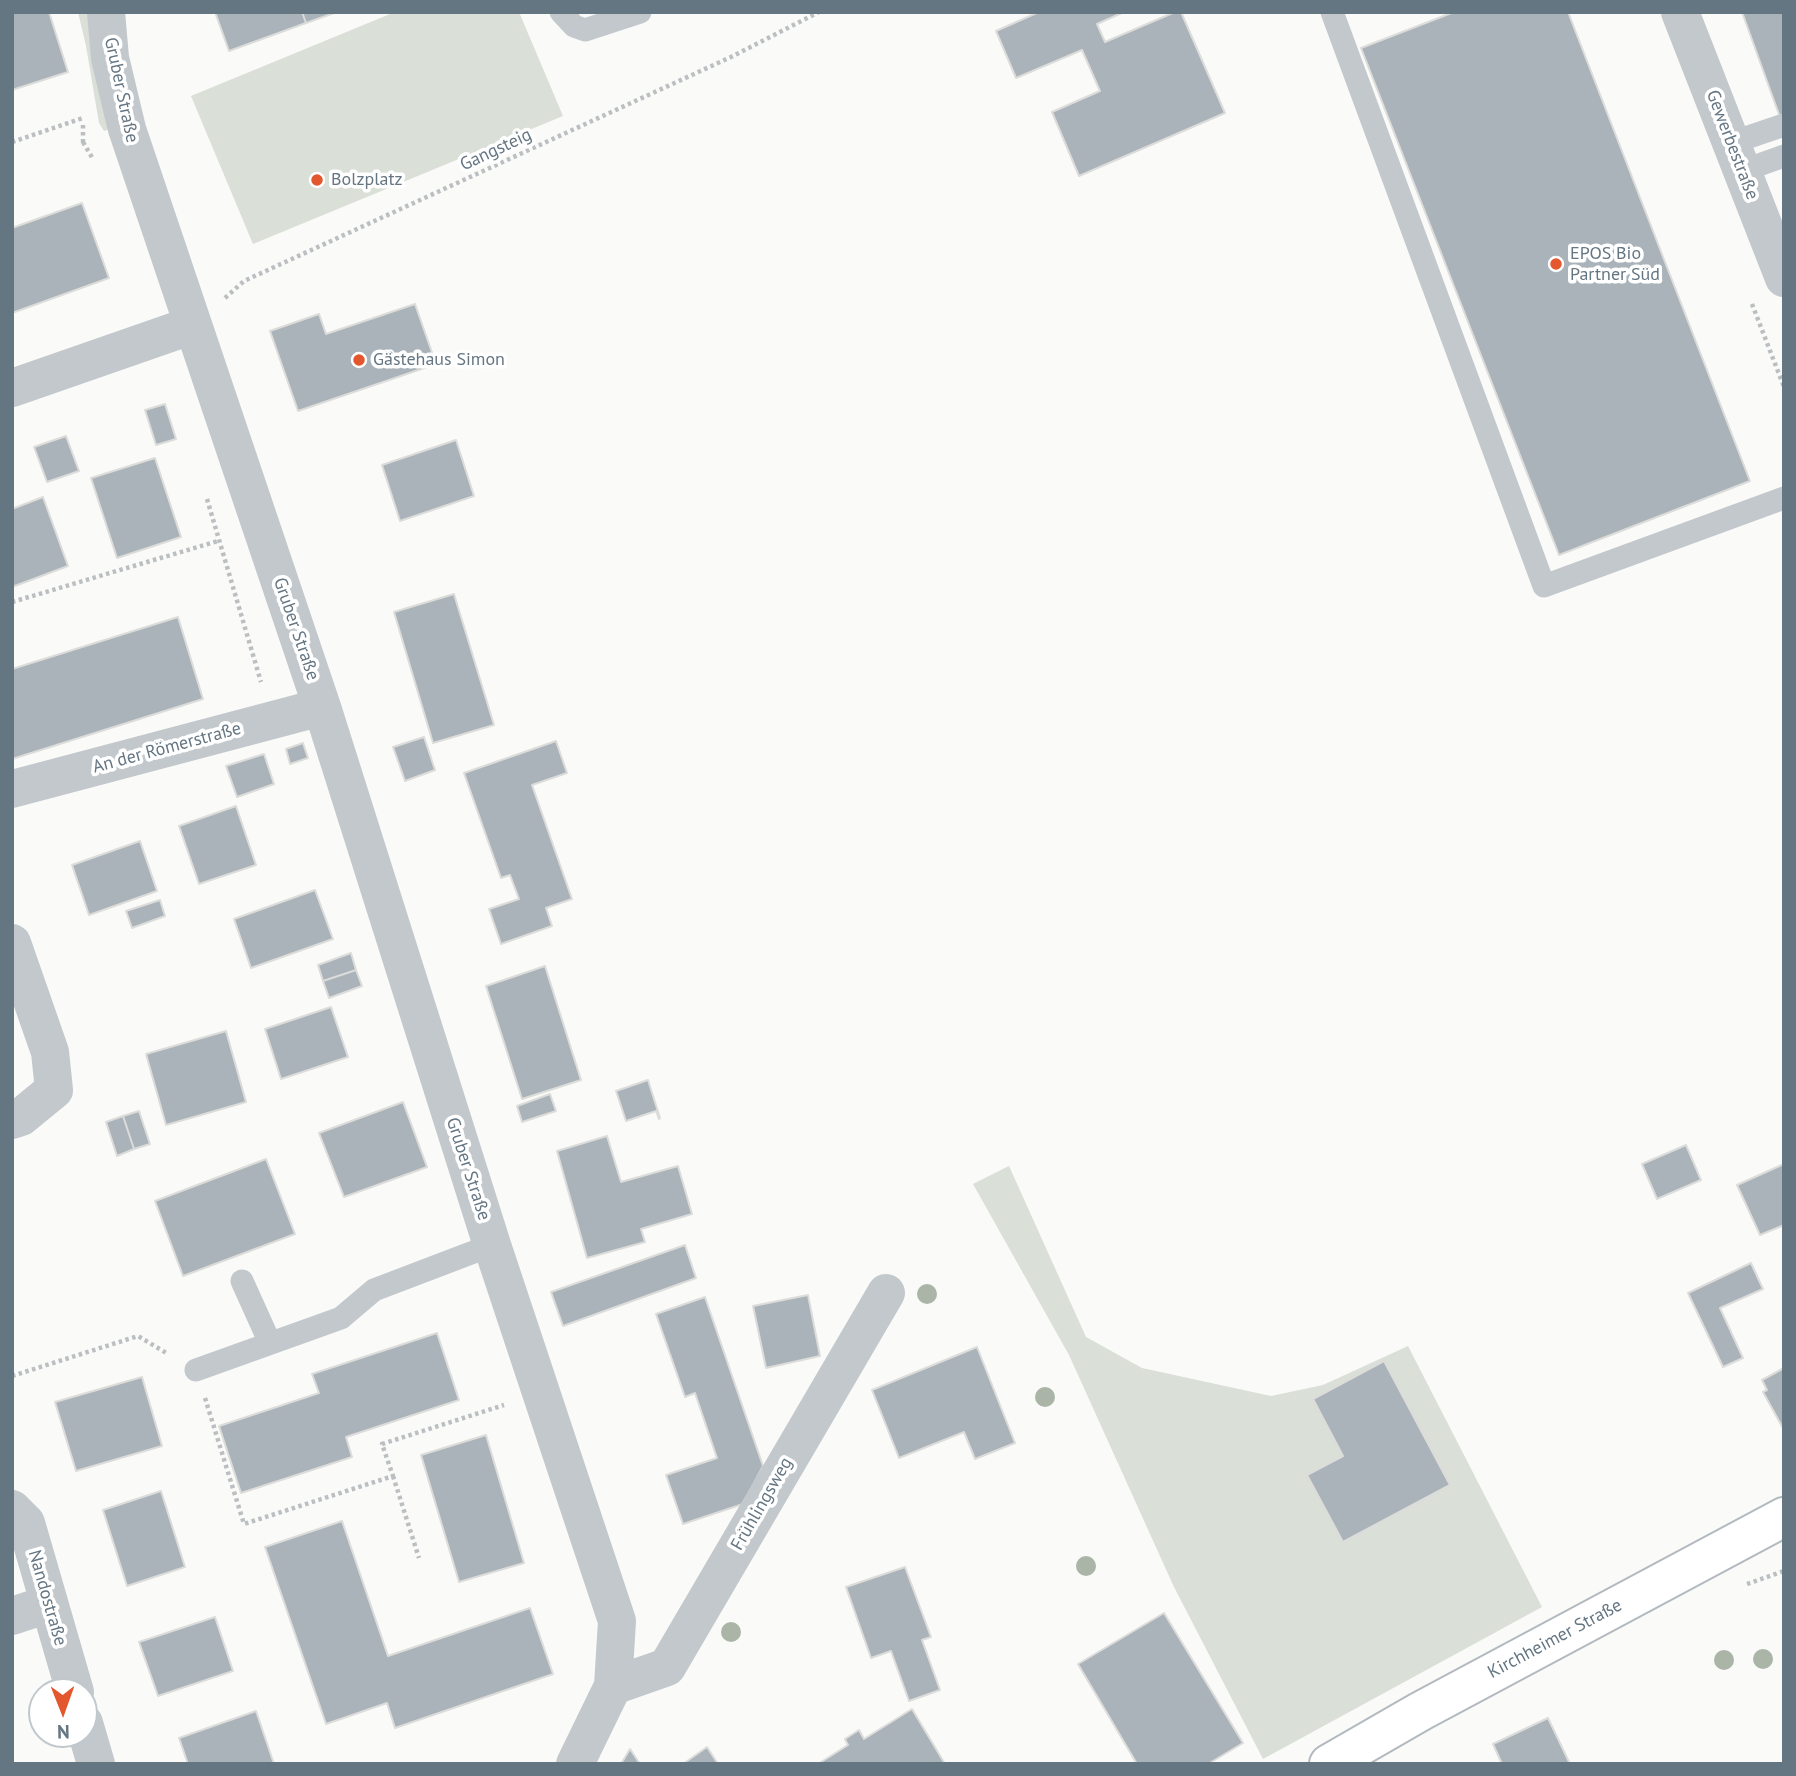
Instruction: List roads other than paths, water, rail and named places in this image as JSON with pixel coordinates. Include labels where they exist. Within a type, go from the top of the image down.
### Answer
[{"type":"main road","name":"Kirchheimer Straße","points":[[1329,1764],[1421,1711],[1784,1517]]},
{"type":"street","name":"Gruber Straße","points":[[106,12],[110,58],[127,129],[322,707],[492,1245],[617,1621],[613,1686],[575,1764]]},
{"type":"street","name":"Gewerbestraße","points":[[1680,12],[1784,278]]},
{"type":"street","points":[[12,387],[193,325]]},
{"type":"street","name":"An der Römerstraße","points":[[12,789],[322,707]]},
{"type":"street","points":[[12,943],[50,1052],[54,1090],[21,1117],[12,1120]]},
{"type":"street","name":"Frühlingsweg","points":[[613,1686],[667,1667],[887,1293]]},
{"type":"street","name":"Nandostraße","points":[[12,1509],[26,1523],[71,1678]]},
{"type":"street","points":[[12,1616],[48,1604]]},
{"type":"lane","points":[[561,12],[574,26],[585,30],[640,12]]},
{"type":"lane","points":[[1332,12],[1544,586],[1784,498]]},
{"type":"lane","points":[[1737,157],[1784,125]]},
{"type":"lane","points":[[1737,157],[1784,156]]},
{"type":"lane","points":[[196,1370],[341,1318],[374,1290],[492,1245]]},
{"type":"lane","points":[[242,1281],[270,1343]]},
{"type":"place","name":"Bolzplatz","points":[[317,180]]},
{"type":"place","name":"EPOS Bio Partner Süd","points":[[1556,264]]},
{"type":"place","name":"Gästehaus Simon","points":[[359,360]]}]
